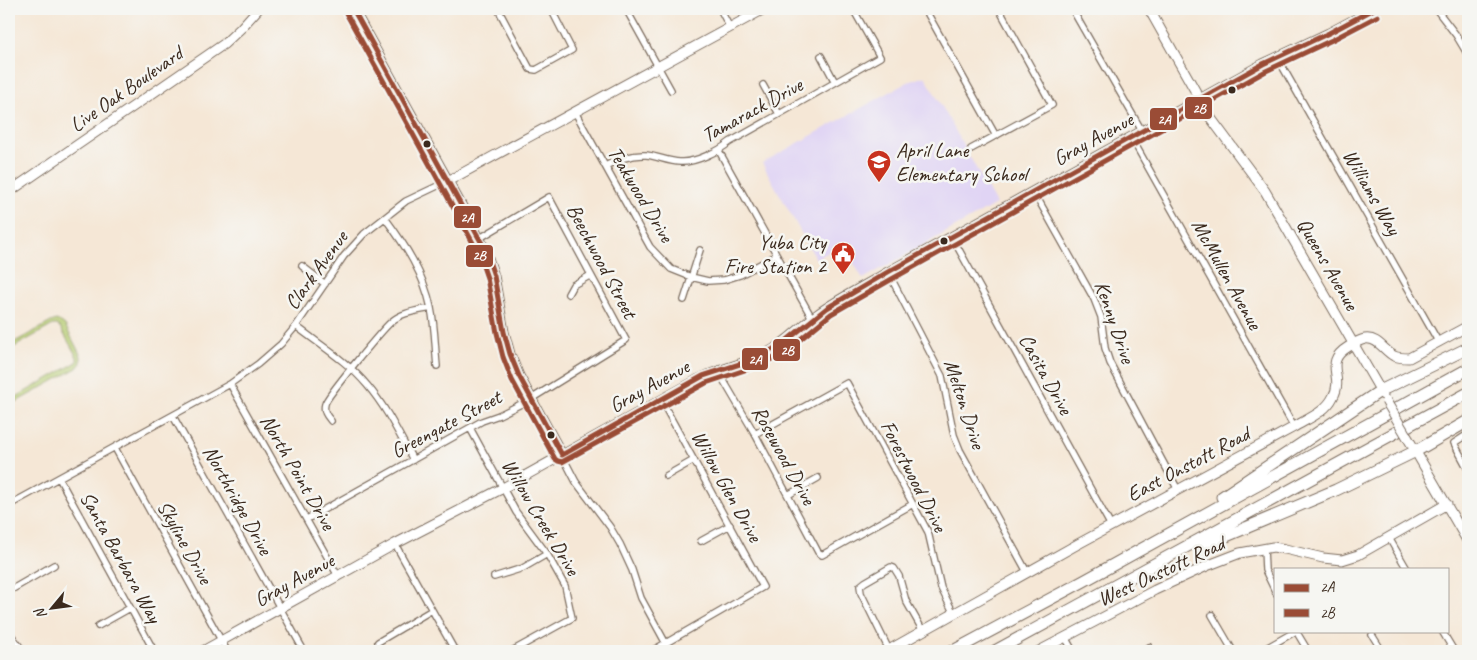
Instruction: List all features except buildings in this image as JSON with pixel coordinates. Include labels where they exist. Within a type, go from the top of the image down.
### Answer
[{"type":"highway","points":[[1082,582],[1213,503],[1383,396],[1468,348]]},
{"type":"highway","points":[[953,651],[1468,369]]},
{"type":"highway","points":[[994,651],[1468,393]]},
{"type":"highway","points":[[1152,566],[1336,490],[1416,451],[1468,420]]},
{"type":"street","name":"Live Oak Boulevard","points":[[9,192],[224,44],[258,9]]},
{"type":"street","points":[[353,9],[480,238],[494,276],[504,332],[519,376],[576,482],[610,527],[620,544],[630,565],[641,598],[670,651]]},
{"type":"street","points":[[498,9],[530,69],[536,70],[572,50],[551,9]]},
{"type":"street","points":[[626,9],[671,90]]},
{"type":"street","points":[[720,9],[730,28]]},
{"type":"street","name":"Clark Avenue","points":[[9,505],[230,384],[258,364],[296,326],[344,256],[364,234],[406,201],[448,181],[764,9]]},
{"type":"street","name":"Tamarack Drive","points":[[605,166],[625,157],[646,155],[681,162],[719,151],[730,142],[880,56],[853,9]]},
{"type":"street","points":[[925,9],[996,136]]},
{"type":"street","points":[[971,150],[1052,105],[998,9]]},
{"type":"street","points":[[1072,9],[1142,131]]},
{"type":"street","name":"Queens Avenue","points":[[1149,9],[1210,117],[1265,191],[1468,542]]},
{"type":"street","name":"Gray Avenue","points":[[203,651],[395,544],[503,488],[703,376],[755,359],[770,351],[786,341],[812,318],[832,304],[888,272],[1276,57],[1329,33],[1374,9]]},
{"type":"street","points":[[1436,9],[1456,35],[1468,55]]},
{"type":"street","points":[[821,56],[835,82]]},
{"type":"street","name":"Williams Way","points":[[1276,57],[1439,343]]},
{"type":"street","points":[[763,85],[779,114]]},
{"type":"street","name":"Teakwood Drive","points":[[575,112],[650,247],[671,269],[708,281],[724,280],[740,275],[777,255]]},
{"type":"street","name":"McMullen Avenue","points":[[1131,137],[1294,427]]},
{"type":"street","points":[[719,151],[812,318]]},
{"type":"street","name":"Kenny Drive","points":[[1034,192],[1094,299],[1101,317],[1104,348],[1110,363],[1178,490]]},
{"type":"street","name":"Beechwood Street","points":[[480,238],[548,197],[626,340]]},
{"type":"street","points":[[385,218],[406,247],[423,280],[431,308],[438,366]]},
{"type":"street","name":"Casita Drive","points":[[952,237],[1111,526]]},
{"type":"street","points":[[684,300],[700,250]]},
{"type":"street","points":[[302,266],[326,284]]},
{"type":"street","name":"Melton Drive","points":[[888,272],[942,376],[954,435],[960,450],[1027,572]]},
{"type":"street","points":[[568,294],[573,285],[591,275]]},
{"type":"street","points":[[331,421],[325,413],[325,403],[352,368],[392,322],[406,313],[431,308]]},
{"type":"street","points":[[296,326],[352,368],[370,388],[413,460]]},
{"type":"street","points":[[1353,344],[1364,339],[1371,339],[1379,342],[1393,355],[1400,358],[1409,358],[1468,326]]},
{"type":"street","name":"Greengate Street","points":[[306,519],[482,421],[499,415],[531,398],[626,340]]},
{"type":"street","name":"East Onstott Road","points":[[888,651],[1027,572],[1294,427],[1326,407],[1332,399],[1337,385],[1334,362],[1342,351],[1353,344]]},
{"type":"street","name":"Rosewood Drive","points":[[718,371],[755,434],[818,552],[822,555],[914,504]]},
{"type":"street","name":"North Point Drive","points":[[230,384],[338,576]]},
{"type":"street","name":"Forestwood Drive","points":[[755,434],[847,384],[928,532],[941,588],[954,614]]},
{"type":"street","name":"Willow Glen Drive","points":[[661,400],[763,587],[665,644]]},
{"type":"street","name":"Northridge Drive","points":[[173,416],[304,651]]},
{"type":"street","name":"Willow Creek Drive","points":[[470,428],[516,512],[547,554],[565,586],[572,618],[512,651]]},
{"type":"street","points":[[1468,434],[1454,443],[1468,469]]},
{"type":"street","name":"Skyline Drive","points":[[115,448],[227,651]]},
{"type":"street","points":[[666,476],[694,460]]},
{"type":"street","name":"Santa Barbara Way","points":[[59,478],[154,651]]},
{"type":"street","points":[[788,495],[818,478]]},
{"type":"street","name":"West Onstott Road","points":[[1038,651],[1182,577],[1240,554],[1273,547],[1285,548],[1323,558],[1342,560],[1358,555],[1447,504]]},
{"type":"street","points":[[701,541],[730,525]]},
{"type":"street","points":[[1389,538],[1406,568]]},
{"type":"street","points":[[395,544],[456,651]]},
{"type":"street","points":[[1264,548],[1265,570],[1274,589]]},
{"type":"street","points":[[494,577],[523,568],[547,554]]},
{"type":"street","points":[[9,591],[54,565]]},
{"type":"street","points":[[888,651],[861,593],[860,586],[891,567],[894,568],[899,576],[906,601],[923,631]]},
{"type":"street","points":[[98,626],[130,608]]},
{"type":"street","points":[[378,642],[432,610]]},
{"type":"street","points":[[1212,615],[1233,651]]},
{"type":"street","points":[[9,632],[22,651]]},
{"type":"street","points":[[1261,651],[1294,632]]},
{"type":"street","points":[[1297,632],[1308,651]]},
{"type":"street","points":[[1443,632],[1454,651]]},
{"type":"street","points":[[1372,635],[1382,651]]},
{"type":"street","points":[[1065,637],[1072,651]]},
{"type":"street","points":[[652,651],[665,644]]},
{"type":"shaded area","name":"April Lane Elementary School","points":[[925,76],[996,204],[863,279],[843,244],[816,259],[762,163],[908,82]]},
{"type":"green space","points":[[56,320],[65,325],[81,356],[81,363],[77,368],[9,406],[9,401],[77,362],[77,357],[57,325],[53,325],[9,350],[9,345]]},
{"type":"transit line","name":"2A","points":[[353,9],[485,249],[494,276],[510,354],[519,376],[562,455],[703,376],[755,359],[770,351],[786,341],[827,308],[888,272],[1263,64],[1329,33],[1374,9]]},
{"type":"transit line","name":"2B","points":[[346,13],[478,252],[487,278],[503,357],[512,380],[555,459],[562,462],[706,383],[757,366],[774,358],[791,347],[831,314],[892,279],[1266,71],[1378,16]]},
{"type":"place","name":"April Lane Elementary School","points":[[879,183]]},
{"type":"place","name":"Yuba City Fire Station 2","points":[[843,275]]}]
